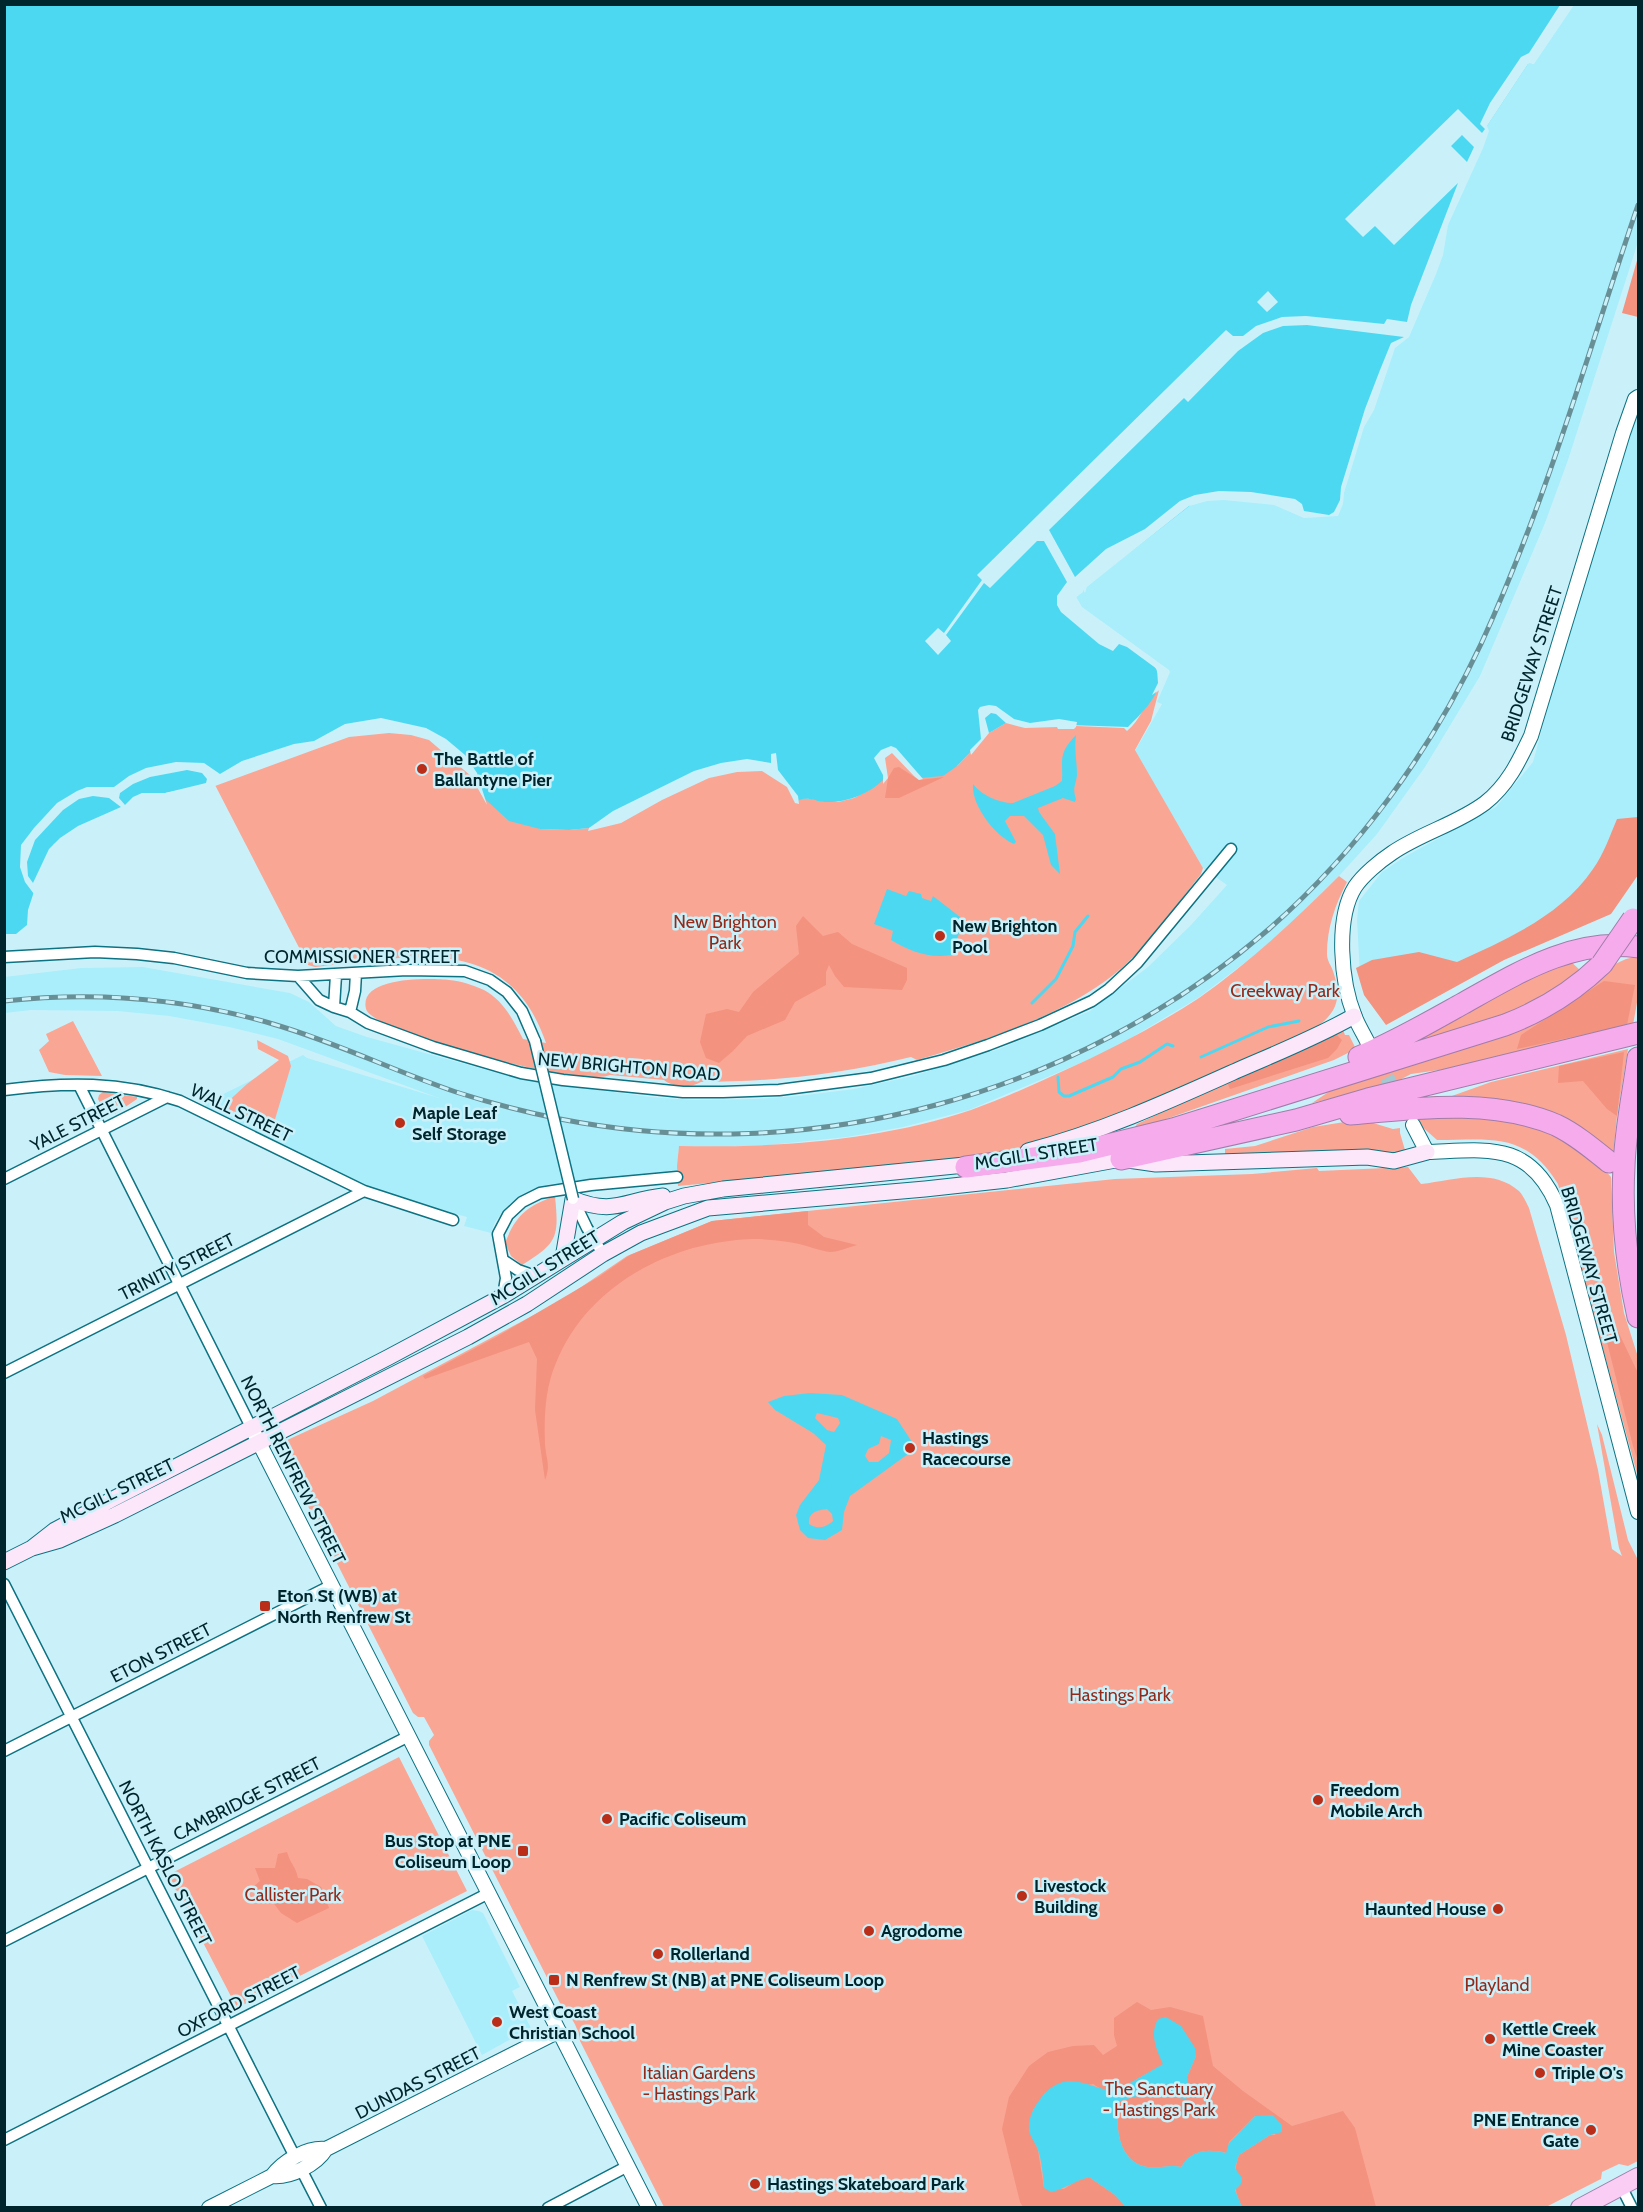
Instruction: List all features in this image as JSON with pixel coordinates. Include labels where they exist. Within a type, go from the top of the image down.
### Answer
[{"type":"highway","points":[[966,1167],[1079,1152],[1173,1129],[1530,1015],[1569,993],[1602,964],[1636,914]]},
{"type":"highway","points":[[1173,1129],[1257,1092],[1348,1062],[1380,1048],[1552,957],[1602,945],[1638,947]]},
{"type":"highway","points":[[1121,1160],[1296,1119],[1368,1099],[1638,1033]]},
{"type":"highway","points":[[1638,1058],[1624,1168],[1625,1234],[1638,1317]]},
{"type":"highway","points":[[1296,1119],[1433,1108],[1466,1107],[1501,1110],[1538,1118],[1558,1126],[1609,1162]]},
{"type":"main road","name":"MCGILL STREET","points":[[32,1548],[55,1530],[502,1296],[642,1212],[684,1196],[723,1189],[966,1167],[1063,1142],[1102,1128],[1243,1068],[1354,1016]]},
{"type":"main road","name":"MCGILL STREET","points":[[4,1562],[32,1548],[69,1536],[478,1331],[527,1304],[603,1254],[640,1233],[708,1208],[1007,1180],[1121,1160],[1156,1164],[1367,1157],[1394,1161],[1427,1152]]},
{"type":"main road","points":[[563,1258],[573,1199],[596,1207],[618,1207],[660,1196],[684,1196]]},
{"type":"main road","points":[[1580,2208],[1638,2177]]},
{"type":"street","name":"BRIDGEWAY STREET","points":[[1367,1041],[1354,1016],[1344,975],[1342,951],[1348,904],[1356,886],[1392,853],[1484,804],[1516,769],[1531,736],[1623,433],[1635,399],[1638,397]]},
{"type":"street","name":"NEW BRIGHTON ROAD","points":[[298,976],[319,1000],[350,1012],[368,1023],[433,1047],[522,1073],[563,1080],[683,1092],[779,1090],[871,1078],[944,1060],[988,1045],[1040,1025],[1092,1001],[1137,963],[1231,849]]},
{"type":"street","name":"COMMISSIONER STREET","points":[[4,957],[96,952],[174,958],[247,973],[298,976],[407,970],[465,970],[490,980],[507,992],[522,1011],[535,1041],[573,1199],[603,1254]]},
{"type":"street","points":[[350,1012],[356,991],[356,973]]},
{"type":"street","points":[[334,1007],[336,975]]},
{"type":"street","name":"WALL STREET","points":[[4,1090],[48,1084],[79,1085],[133,1089],[167,1097],[188,1105],[364,1191],[453,1220]]},
{"type":"street","name":"NORTH RENFREW STREET","points":[[79,1085],[250,1428],[649,2208]]},
{"type":"street","name":"YALE STREET","points":[[4,1179],[167,1097]]},
{"type":"street","points":[[1413,1125],[1427,1152]]},
{"type":"street","name":"BRIDGEWAY STREET","points":[[1427,1152],[1486,1150],[1504,1152],[1522,1160],[1539,1173],[1549,1186],[1557,1205],[1638,1512]]},
{"type":"street","points":[[502,1296],[506,1278],[498,1234],[502,1224],[515,1208],[531,1197],[540,1193],[591,1185],[677,1177]]},
{"type":"street","name":"TRINITY STREET","points":[[4,1373],[364,1191]]},
{"type":"street","points":[[504,1260],[518,1270],[535,1276]]},
{"type":"street","name":"NORTH KASLO STREET","points":[[4,1584],[321,2208]]},
{"type":"street","name":"ETON STREET","points":[[4,1751],[332,1585]]},
{"type":"street","name":"CAMBRIDGE STREET","points":[[4,1941],[409,1736]]},
{"type":"street","name":"OXFORD STREET","points":[[4,2140],[489,1893]]},
{"type":"street","name":"DUNDAS STREET","points":[[209,2208],[272,2176],[283,2177],[316,2148],[326,2150],[559,2031]]},
{"type":"street","points":[[548,2208],[628,2166]]},
{"type":"street","points":[[1621,2186],[1632,2208]]},
{"type":"shaded area","points":[[1574,5],[1638,5],[1638,242],[1568,460],[1545,523],[1480,676],[1425,767],[1377,834],[1298,917],[1255,955],[1198,998],[1109,1051],[969,1110],[903,1127],[847,1137],[769,1145],[679,1146],[677,1173],[551,1184],[533,1189],[506,1207],[495,1222],[491,1233],[464,1226],[467,1217],[415,1203],[362,1184],[205,1107],[207,1102],[303,1055],[439,1098],[278,1039],[229,1027],[169,1016],[117,1011],[31,1010],[5,1013],[4,977],[81,968],[143,967],[290,993],[309,1002],[336,1026],[367,1037],[523,1080],[651,1097],[694,1100],[798,1096],[854,1089],[913,1076],[999,1049],[1090,1011],[1148,967],[1191,925],[1227,885],[1203,868],[1135,751],[1162,704],[1157,702],[1169,670],[1082,607],[1044,542],[1049,530],[1085,593],[1088,583],[1186,507],[1207,500],[1343,489],[1366,418],[1393,347],[1487,126],[1528,64],[1534,64]]},
{"type":"shaded area","points":[[1638,408],[1638,822],[1611,892],[1386,1014],[1360,975],[1357,920],[1359,901],[1382,872],[1406,856],[1496,807],[1533,762],[1568,633]]},
{"type":"shaded area","points":[[472,1910],[483,1913],[520,1987],[512,1991],[531,2028],[482,2055],[422,1936]]},
{"type":"green space","points":[[1638,257],[1638,317],[1622,313]]},
{"type":"green space","name":"New Brighton Park","points":[[1159,690],[1151,721],[1135,750],[1203,868],[1201,874],[1165,921],[1136,955],[1080,998],[1027,1023],[971,1044],[917,1060],[911,1057],[859,1068],[780,1079],[701,1082],[682,1086],[672,1085],[664,1080],[610,1075],[592,1077],[562,1074],[439,1044],[377,1019],[366,1009],[367,998],[373,990],[398,981],[427,979],[453,981],[491,994],[507,1012],[523,1039],[546,1043],[529,1007],[507,982],[481,967],[451,959],[419,957],[315,967],[308,965],[214,783],[349,734],[379,730],[431,737],[540,829],[569,830],[589,828],[708,776],[737,769],[763,768],[803,798],[838,802],[854,798],[869,790],[888,751],[957,766],[989,733],[1006,723],[1124,728],[1127,731]]},
{"type":"green space","points":[[899,767],[919,780],[944,777],[899,798],[885,798],[888,778],[894,768]]},
{"type":"green space","points":[[1638,817],[1638,875],[1611,914],[1504,960],[1386,1025],[1364,995],[1356,968],[1372,960],[1419,952],[1457,962],[1514,935],[1549,913],[1580,886],[1600,857],[1617,819]]},
{"type":"green space","name":"Creekway Park","points":[[1339,876],[1347,882],[1332,917],[1327,954],[1336,982],[1337,1000],[1330,1015],[1307,1033],[1161,1098],[1033,1146],[957,1160],[678,1186],[679,1146],[790,1144],[864,1136],[900,1129],[971,1110],[1081,1063],[1149,1028],[1199,998],[1272,940]]},
{"type":"green space","points":[[803,916],[823,936],[838,932],[852,944],[907,968],[907,980],[902,990],[844,987],[829,965],[826,972],[826,985],[795,1002],[785,1020],[747,1036],[719,1063],[706,1058],[700,1042],[706,1014],[727,1009],[739,1012],[753,992],[799,954],[796,926]]},
{"type":"green space","points":[[1638,956],[1638,997],[1633,1025],[1460,1067],[1411,1074],[1390,1085],[1312,1103],[1333,1089],[1505,1034],[1613,965]]},
{"type":"green space","points":[[1567,958],[1582,972],[1535,1001],[1484,1023],[1378,1057]]},
{"type":"green space","points":[[1604,981],[1635,985],[1627,1025],[1517,1049],[1521,1035]]},
{"type":"green space","points":[[73,1021],[102,1076],[49,1072],[39,1050],[49,1041],[46,1034]]},
{"type":"green space","points":[[1343,1030],[1345,1035],[1349,1035],[1356,1049],[1334,1060],[1132,1131],[1137,1124],[1329,1034]]},
{"type":"green space","points":[[1337,1035],[1342,1040],[1328,1058],[1230,1089],[1228,1084],[1323,1039]]},
{"type":"green space","points":[[257,1040],[288,1056],[291,1066],[273,1126],[222,1107],[247,1084],[279,1060],[258,1049]]},
{"type":"green space","points":[[1628,1049],[1613,1156],[1563,1116],[1552,1112],[1426,1098],[1449,1097],[1491,1082]]},
{"type":"green space","points":[[1624,1052],[1617,1116],[1607,1109],[1583,1081],[1558,1083],[1559,1066]]},
{"type":"green space","points":[[103,1092],[137,1097],[137,1099],[115,1114],[112,1109],[105,1113],[98,1099]]},
{"type":"green space","points":[[1474,1115],[1549,1131],[1604,1169],[1611,1177],[1614,1252],[1624,1313],[1638,1357],[1638,1477],[1558,1184],[1546,1167],[1533,1155],[1519,1147],[1490,1140],[1437,1140],[1419,1124],[1419,1117]]},
{"type":"green space","points":[[1371,1120],[1373,1123],[1393,1129],[1400,1128],[1405,1150],[1399,1154],[1225,1154],[1225,1149],[1255,1146],[1313,1127]]},
{"type":"green space","name":"Hastings Park","points":[[1408,1167],[1421,1184],[1459,1178],[1485,1177],[1508,1184],[1519,1191],[1523,1197],[1529,1208],[1566,1335],[1598,1470],[1612,1549],[1622,1556],[1597,1424],[1602,1435],[1628,1540],[1638,1560],[1638,2161],[1628,2166],[1619,2164],[1602,2172],[1601,2179],[1546,2207],[664,2207],[580,2041],[575,2024],[564,2011],[429,1745],[434,1735],[424,1717],[418,1717],[413,1713],[281,1453],[285,1441],[373,1401],[562,1300],[627,1256],[712,1221],[1115,1179],[1252,1174],[1317,1168],[1319,1171]]},
{"type":"green space","points":[[555,1196],[557,1221],[554,1238],[543,1251],[522,1265],[511,1256],[505,1243],[509,1233],[518,1218],[530,1208]]},
{"type":"green space","points":[[808,1211],[808,1225],[824,1237],[857,1245],[830,1252],[788,1242],[754,1239],[693,1248],[636,1272],[588,1311],[570,1335],[556,1363],[547,1392],[545,1444],[548,1466],[545,1480],[535,1410],[537,1359],[529,1342],[425,1379],[423,1376],[498,1336],[600,1276],[630,1255],[712,1221]]},
{"type":"green space","points":[[1597,1302],[1614,1323],[1638,1373],[1638,1461],[1633,1446]]},
{"type":"green space","name":"Callister Park","points":[[399,1757],[467,1891],[237,2008],[168,1875]]},
{"type":"green space","points":[[287,1852],[298,1878],[307,1879],[321,1887],[329,1908],[297,1923],[281,1913],[269,1897],[251,1889],[260,1881],[255,1868],[275,1868],[278,1854]]},
{"type":"green space","name":"The Sanctuary - Hastings Park","points":[[1137,2002],[1151,2010],[1170,2007],[1203,2016],[1213,2066],[1292,2126],[1343,2111],[1355,2128],[1376,2207],[1242,2207],[1235,2181],[1239,2155],[1270,2135],[1276,2135],[1255,2116],[1229,2142],[1227,2153],[1201,2152],[1190,2157],[1181,2167],[1148,2167],[1130,2158],[1124,2150],[1118,2131],[1120,2101],[1187,2077],[1196,2056],[1154,2070],[1117,2093],[1101,2089],[1093,2084],[1045,2093],[1033,2110],[1029,2129],[1038,2150],[1044,2188],[1064,2189],[1076,2181],[1089,2177],[1115,2195],[1126,2207],[1023,2207],[1002,2129],[1009,2097],[1029,2066],[1048,2052],[1073,2046],[1094,2045],[1103,2055],[1117,2046],[1114,2035],[1114,2018]]},
{"type":"water","points":[[5,5],[1569,5],[1532,63],[1528,64],[1487,126],[1447,224],[1405,339],[1395,345],[1366,418],[1343,489],[1342,500],[1332,516],[1305,515],[1275,503],[1228,499],[1207,500],[1192,504],[1074,596],[1074,605],[1093,626],[1137,651],[1157,670],[1158,689],[1146,708],[1128,727],[1006,723],[989,733],[957,766],[943,776],[920,778],[897,753],[885,753],[885,778],[879,784],[857,796],[833,802],[807,799],[797,801],[789,785],[763,768],[737,769],[708,776],[589,828],[569,830],[540,829],[509,821],[486,800],[473,774],[431,737],[379,730],[349,734],[214,783],[141,798],[75,831],[54,844],[43,864],[28,910],[27,925],[16,934],[5,934]]},
{"type":"water","points":[[1076,735],[1075,802],[1063,798],[1038,808],[1055,834],[1060,874],[1051,865],[1043,835],[1024,816],[1010,816],[1005,821],[1016,842],[1014,844],[992,827],[976,801],[973,784],[991,798],[1013,803],[1055,786],[1062,781],[1062,761],[1066,747]]},
{"type":"water","points":[[887,889],[906,896],[909,891],[921,894],[922,898],[931,901],[933,896],[964,920],[951,955],[935,956],[912,951],[891,940],[893,931],[874,924]]},
{"type":"water","points":[[810,1393],[842,1395],[897,1419],[912,1442],[908,1454],[850,1496],[844,1512],[842,1530],[825,1540],[808,1538],[800,1530],[796,1515],[800,1505],[819,1480],[826,1445],[813,1433],[775,1410],[768,1402],[784,1396]],"holes":[[[817,1413],[838,1418],[840,1423],[834,1432],[827,1430],[815,1418]],[[881,1436],[891,1440],[889,1453],[878,1462],[869,1462],[865,1456],[868,1449],[879,1444]],[[827,1509],[832,1514],[833,1521],[822,1527],[809,1524],[810,1517],[817,1511]]]},
{"type":"water","points":[[1166,2017],[1181,2026],[1195,2048],[1196,2056],[1187,2077],[1190,2091],[1186,2099],[1178,2098],[1165,2083],[1141,2095],[1120,2101],[1118,2131],[1120,2141],[1130,2158],[1138,2164],[1148,2167],[1181,2167],[1190,2157],[1201,2152],[1226,2153],[1229,2143],[1255,2116],[1273,2115],[1282,2125],[1282,2132],[1270,2135],[1239,2155],[1235,2168],[1242,2178],[1241,2184],[1235,2190],[1242,2207],[1126,2207],[1115,2195],[1089,2177],[1051,2192],[1044,2188],[1037,2147],[1029,2129],[1031,2115],[1038,2102],[1047,2091],[1065,2082],[1084,2083],[1117,2093],[1123,2087],[1163,2064],[1158,2054],[1154,2031],[1158,2019]]},
{"type":"pier","points":[[1572,4],[1533,63],[1528,64],[1487,126],[1489,131],[1483,148],[1448,225],[1443,255],[1436,274],[1409,337],[1395,348],[1374,410],[1364,427],[1338,516],[1304,518],[1274,505],[1224,500],[1207,501],[1189,506],[1083,590],[1075,598],[1077,604],[1092,621],[1124,644],[1141,651],[1161,669],[1163,679],[1159,690],[1152,695],[1158,683],[1157,669],[1127,647],[1119,644],[1113,651],[1099,644],[1061,612],[1057,605],[1057,596],[1067,582],[1044,541],[1037,541],[990,588],[984,583],[946,635],[951,641],[938,655],[925,641],[938,628],[944,633],[982,580],[977,575],[1226,330],[1233,336],[1243,336],[1256,326],[1282,317],[1306,316],[1384,324],[1387,319],[1407,322],[1411,305],[1458,183],[1394,245],[1375,226],[1363,237],[1345,219],[1458,109],[1482,133],[1485,129],[1480,124],[1490,103],[1521,57],[1529,53],[1560,5]],"holes":[[[1462,135],[1474,147],[1467,162],[1451,146]],[[1307,325],[1404,337],[1391,343],[1380,370],[1365,409],[1341,487],[1340,500],[1334,512],[1329,515],[1304,511],[1302,504],[1295,499],[1251,492],[1219,491],[1195,495],[1180,501],[1145,529],[1106,549],[1075,577],[1049,530],[1184,398],[1188,402],[1238,351],[1263,333],[1283,326]]]},
{"type":"pier","points":[[1268,291],[1278,302],[1267,312],[1257,302]]},
{"type":"pier","points":[[996,706],[1014,719],[1030,723],[1059,719],[1077,722],[1076,727],[1074,729],[1025,728],[1006,723],[996,714],[991,713],[985,718],[989,733],[971,755],[970,750],[981,739],[978,710],[980,707]]},
{"type":"pier","points":[[381,718],[426,728],[446,739],[465,755],[477,773],[487,805],[471,776],[429,740],[411,735],[389,733],[349,737],[215,786],[143,801],[123,813],[75,833],[56,846],[34,894],[25,882],[20,867],[21,845],[57,803],[77,791],[87,787],[114,787],[129,776],[146,768],[176,762],[204,763],[220,774],[242,761],[294,744],[314,741],[345,724]],"holes":[[[187,770],[202,773],[207,779],[206,783],[165,793],[142,793],[133,797],[125,805],[119,798],[120,793],[133,784],[150,777]],[[93,796],[109,798],[121,807],[78,826],[60,838],[49,849],[33,883],[28,876],[27,862],[35,840],[63,810],[79,799]]]},
{"type":"pier","points":[[891,746],[896,748],[923,779],[919,780],[914,776],[892,753],[885,758],[888,778],[883,784],[883,775],[874,758],[881,750]]},
{"type":"pier","points":[[776,753],[778,770],[798,796],[799,804],[795,803],[787,787],[762,771],[737,772],[709,778],[662,800],[621,823],[588,831],[613,811],[694,771],[721,763],[747,759],[771,763],[771,754]]},
{"type":"waterway","points":[[1032,1003],[1056,979],[1073,946],[1075,932],[1088,916]]},
{"type":"waterway","points":[[1201,1057],[1268,1027],[1299,1021]]},
{"type":"waterway","points":[[1058,1077],[1059,1092],[1064,1096],[1069,1096],[1113,1077],[1121,1069],[1140,1062],[1167,1044],[1173,1046]]},
{"type":"tunnel","points":[[1377,1059],[1398,1097]]},
{"type":"railway","points":[[4,1001],[106,997],[207,1008],[296,1031],[433,1084],[495,1104],[560,1119],[655,1132],[749,1133],[843,1124],[936,1105],[1026,1075],[1112,1036],[1193,987],[1269,929],[1333,867],[1390,797],[1415,761],[1439,723],[1481,644],[1526,537],[1638,205]]},
{"type":"place","name":"The Battle of Ballantyne Pier","points":[[422,769]]},
{"type":"place","name":"New Brighton Pool","points":[[940,936]]},
{"type":"place","name":"Maple Leaf Self Storage","points":[[400,1123]]},
{"type":"place","name":"Hastings Racecourse","points":[[910,1448]]},
{"type":"place","name":"Eton St (WB) at North Renfrew St","points":[[265,1606]]},
{"type":"place","name":"Freedom Mobile Arch","points":[[1318,1800]]},
{"type":"place","name":"Pacific Coliseum","points":[[607,1819]]},
{"type":"place","name":"Bus Stop at PNE Coliseum Loop","points":[[523,1851]]},
{"type":"place","name":"Livestock Building","points":[[1022,1896]]},
{"type":"place","name":"Haunted House","points":[[1498,1909]]},
{"type":"place","name":"Agrodome","points":[[869,1931]]},
{"type":"place","name":"Rollerland","points":[[658,1954]]},
{"type":"place","name":"N Renfrew St (NB) at PNE Coliseum Loop","points":[[554,1980]]},
{"type":"place","name":"West Coast Christian School","points":[[497,2022]]},
{"type":"place","name":"Kettle Creek Mine Coaster","points":[[1490,2039]]},
{"type":"place","name":"Triple O's","points":[[1540,2073]]},
{"type":"place","name":"PNE Entrance Gate","points":[[1591,2130]]},
{"type":"place","name":"Hastings Skateboard Park","points":[[755,2184]]},
{"type":"park label","name":"Playland","points":[[1497,1985]]},
{"type":"park label","name":"Italian Gardens - Hastings Park","points":[[699,2083]]}]
